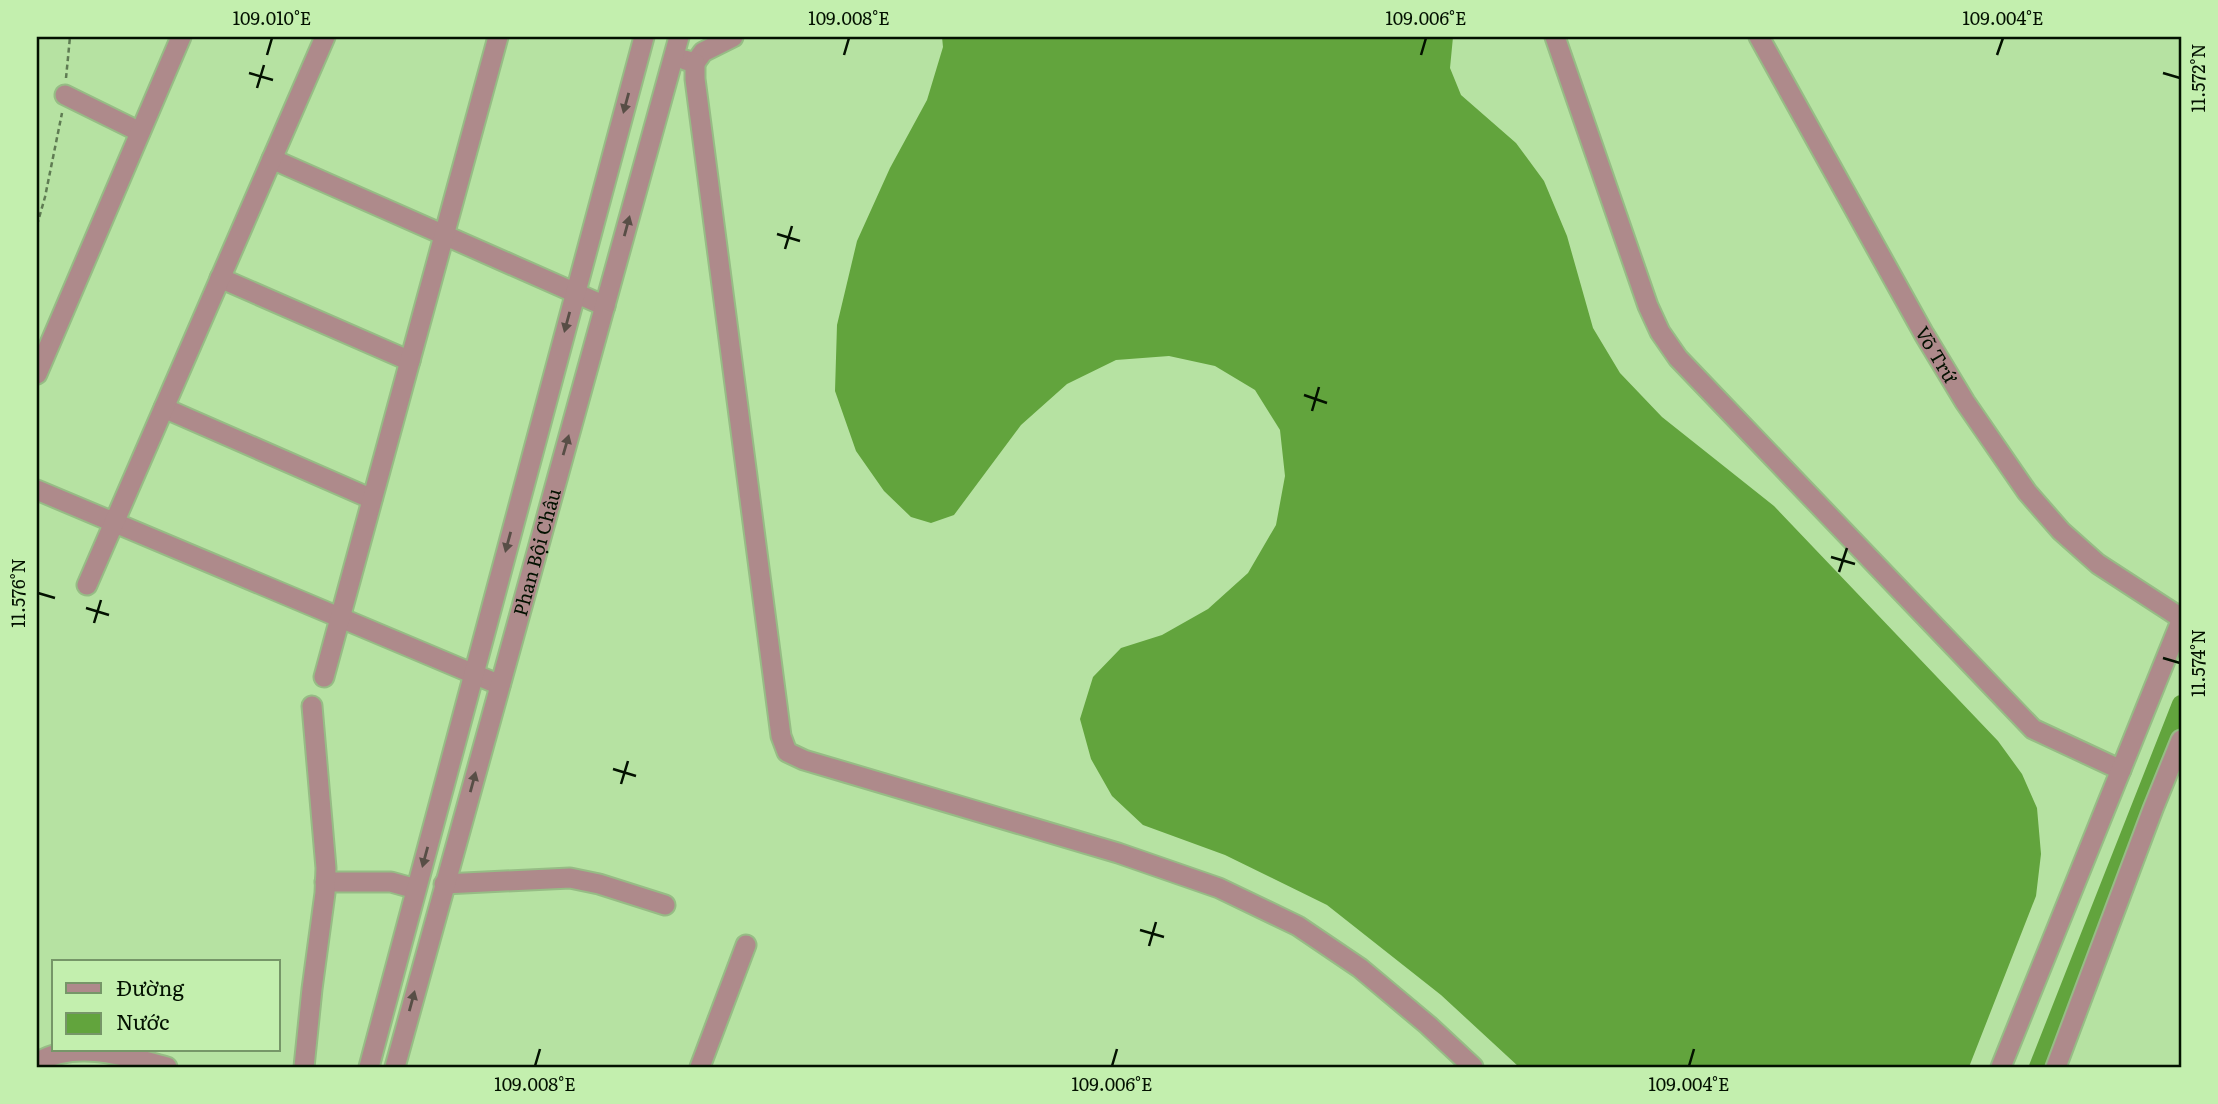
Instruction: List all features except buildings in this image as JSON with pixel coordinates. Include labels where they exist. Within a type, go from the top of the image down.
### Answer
[{"type":"street","points":[[37,374],[181,37]]},
{"type":"street","points":[[87,585],[324,37]]},
{"type":"street","name":"Phan Bội Châu","points":[[369,1067],[644,37]]},
{"type":"street","name":"Phan Bội Châu","points":[[395,1067],[679,37]]},
{"type":"street","points":[[733,37],[703,52],[695,63],[697,93],[781,736],[787,752],[804,760],[1118,853],[1219,888],[1298,926],[1360,968],[1474,1067]]},
{"type":"street","points":[[1555,37],[1648,306],[1660,332],[1678,358],[2033,729],[2121,770]]},
{"type":"street","name":"Võ Trứ","points":[[1759,37],[1924,334],[1965,402],[2026,492],[2061,531],[2098,564],[2181,620]]},
{"type":"street","points":[[324,677],[495,38]]},
{"type":"street","points":[[674,57],[695,63]]},
{"type":"street","points":[[65,95],[140,132]]},
{"type":"street","points":[[272,159],[605,306]]},
{"type":"street","points":[[220,278],[410,360]]},
{"type":"street","points":[[164,408],[372,499]]},
{"type":"street","points":[[37,490],[500,685]]},
{"type":"street","points":[[2001,1067],[2181,620]]},
{"type":"street","points":[[304,1067],[325,882],[324,839],[312,706]]},
{"type":"street","points":[[2056,1067],[2181,740]]},
{"type":"street","points":[[444,884],[570,878],[599,884],[665,905]]},
{"type":"street","points":[[325,882],[391,882],[416,890]]},
{"type":"street","points":[[700,1067],[746,945]]},
{"type":"street","points":[[37,1062],[63,1052]]},
{"type":"street","points":[[100,1052],[167,1067]]},
{"type":"path","points":[[37,225],[65,95],[70,37]]},
{"type":"water","points":[[942,37],[1453,37],[1450,68],[1461,95],[1516,143],[1544,181],[1567,236],[1593,328],[1620,373],[1662,417],[1774,506],[1998,741],[2022,774],[2037,808],[2041,854],[2036,896],[1969,1067],[1519,1067],[1441,995],[1327,905],[1225,855],[1143,825],[1112,796],[1091,759],[1080,719],[1093,677],[1121,648],[1162,635],[1208,609],[1248,573],[1276,525],[1285,476],[1280,430],[1255,390],[1215,366],[1169,356],[1116,360],[1067,384],[1021,425],[954,515],[931,523],[911,517],[884,491],[856,451],[835,391],[837,325],[857,241],[890,168],[927,100],[943,47]]},
{"type":"waterway","points":[[2038,1067],[2181,704]]}]
